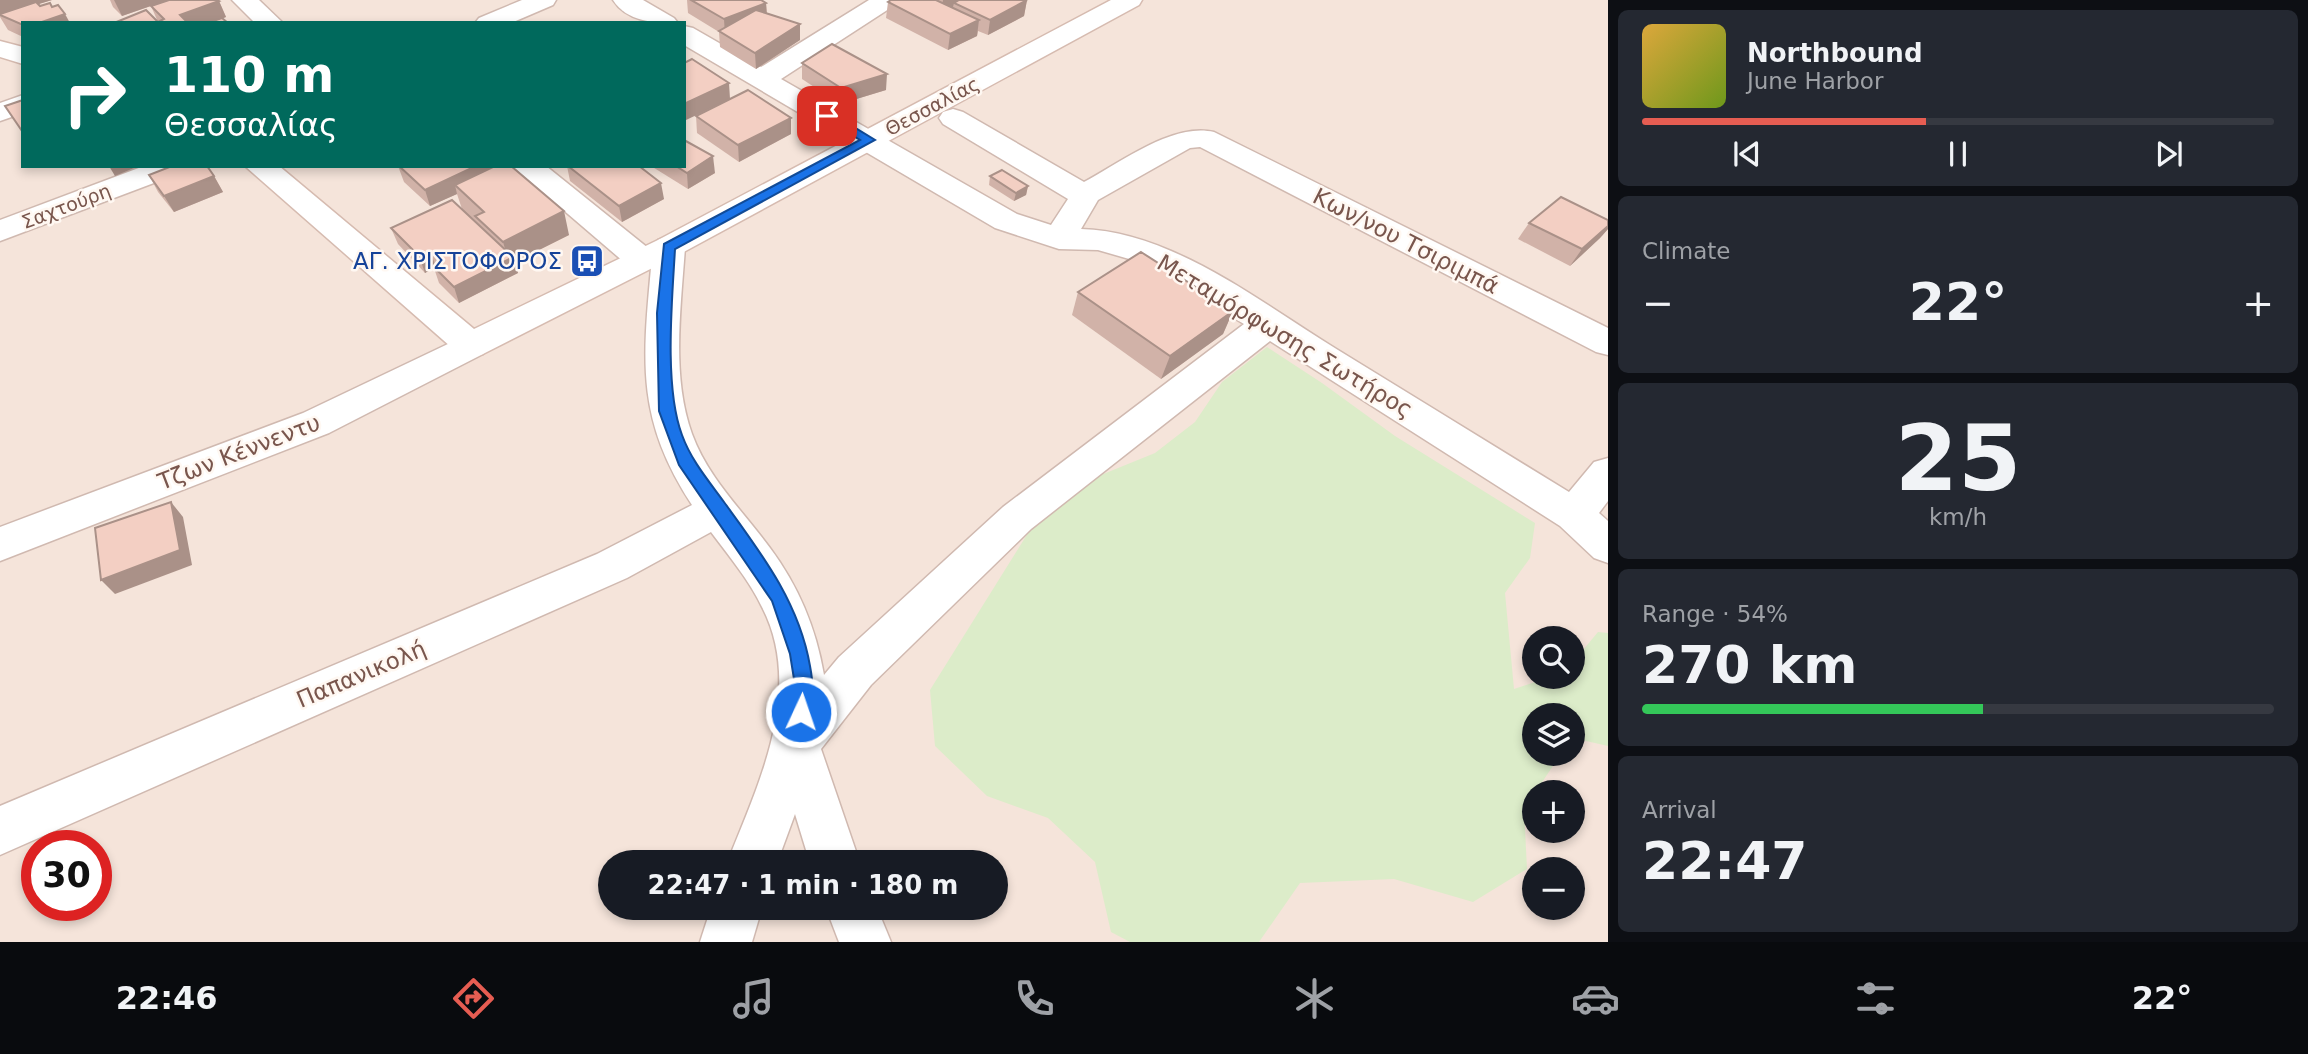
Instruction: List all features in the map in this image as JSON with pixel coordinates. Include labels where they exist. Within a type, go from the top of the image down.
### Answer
[{"type":"street","points":[[244,0],[268,21]]},
{"type":"street","points":[[493,21],[544,0]]},
{"type":"street","name":"Μεταμόρφωσης Σωτήρος","points":[[625,0],[673,20]]},
{"type":"street","points":[[763,78],[886,0]]},
{"type":"street","name":"Θεσσαλίας","points":[[471,345],[655,254],[1130,0]]},
{"type":"street","name":"Μεταμόρφωσης Σωτήρος","points":[[686,28],[763,78],[1006,221],[1059,239],[1098,240],[1154,255],[1574,515],[1608,546]]},
{"type":"street","points":[[0,49],[21,55]]},
{"type":"street","points":[[0,113],[21,104]]},
{"type":"street","points":[[953,118],[1085,196],[1059,239]]},
{"type":"street","name":"Κων/νου Τσιριμπά","points":[[1085,196],[1183,140],[1204,138],[1608,343]]},
{"type":"street","name":"Σαχτούρη","points":[[0,231],[167,168]]},
{"type":"street","points":[[262,168],[471,345]]},
{"type":"street","points":[[530,168],[655,254],[664,313],[667,411],[685,461],[717,510],[761,568],[780,598],[791,626],[803,679],[796,744],[757,850]]},
{"type":"street","points":[[796,744],[855,671],[1017,518],[1268,324]]},
{"type":"street","name":"Τζων Κέννεντυ","points":[[0,544],[316,423],[471,345]]},
{"type":"street","points":[[1574,515],[1608,473]]},
{"type":"street","name":"Παπανικολή","points":[[0,831],[612,566],[717,510]]},
{"type":"street","points":[[796,744],[831,850]]},
{"type":"street","points":[[726,942],[733,920]]},
{"type":"street","points":[[857,920],[865,942]]},
{"type":"shaded area","points":[[0,0],[1608,0],[1608,942],[0,942]]},
{"type":"green space","points":[[1267,347],[1395,436],[1535,523],[1530,558],[1505,593],[1514,689],[1522,686],[1522,689],[1585,689],[1585,648],[1598,632],[1608,633],[1608,746],[1585,741],[1585,703],[1522,703],[1522,766],[1553,766],[1544,780],[1522,780],[1522,843],[1526,843],[1526,857],[1522,857],[1522,872],[1473,902],[1394,879],[1300,883],[1259,942],[1130,942],[1111,932],[1095,862],[1048,818],[987,796],[935,746],[930,690],[1028,533],[1096,477],[1155,453],[1195,422],[1222,382]]},
{"type":"building","points":[[169,0],[219,1],[180,15],[186,21],[160,21],[164,19],[151,6]]},
{"type":"building","points":[[691,0],[761,0],[766,3],[724,19]]},
{"type":"building","points":[[936,0],[979,20],[950,34],[888,2]]},
{"type":"building","points":[[959,0],[1027,0],[990,20],[954,3]]},
{"type":"building","points":[[36,2],[40,6],[50,3],[52,7],[58,5],[65,14],[45,21],[21,21],[21,24],[0,14]]},
{"type":"building","points":[[146,10],[157,21],[119,21]]},
{"type":"building","points":[[756,10],[800,24],[755,53],[719,31]]},
{"type":"building","points":[[832,44],[887,74],[841,88],[802,63]]},
{"type":"building","points":[[692,59],[729,83],[686,103],[686,62]]},
{"type":"building","points":[[748,90],[791,118],[738,145],[696,116]]},
{"type":"building","points":[[21,101],[21,130],[5,106]]},
{"type":"building","points":[[686,141],[713,156],[687,173],[679,168],[686,168]]},
{"type":"building","points":[[167,168],[208,168],[214,176],[164,196],[149,175]]},
{"type":"building","points":[[401,168],[472,168],[425,190]]},
{"type":"building","points":[[491,168],[513,168],[564,211],[503,242],[475,216],[484,212],[455,185]]},
{"type":"building","points":[[571,168],[642,168],[661,183],[619,206]]},
{"type":"building","points":[[1002,170],[1028,186],[1016,193],[990,176]]},
{"type":"building","points":[[1561,197],[1608,220],[1608,226],[1582,249],[1529,223]]},
{"type":"building","points":[[452,200],[513,257],[454,287],[433,266],[442,262],[430,251],[419,256],[391,228]]},
{"type":"building","points":[[1141,252],[1233,311],[1170,356],[1078,292]]},
{"type":"building","points":[[171,502],[180,550],[101,580],[95,528]]},
{"type":"place","name":"ΑΓ. ΧΡΙΣΤΟΦΟΡΟΣ","points":[[587,261]]},
{"type":"route","points":[[801,712],[803,679],[799,654],[780,598],[685,461],[674,434],[667,411],[664,313],[669,247],[869,140],[827,116]]}]
